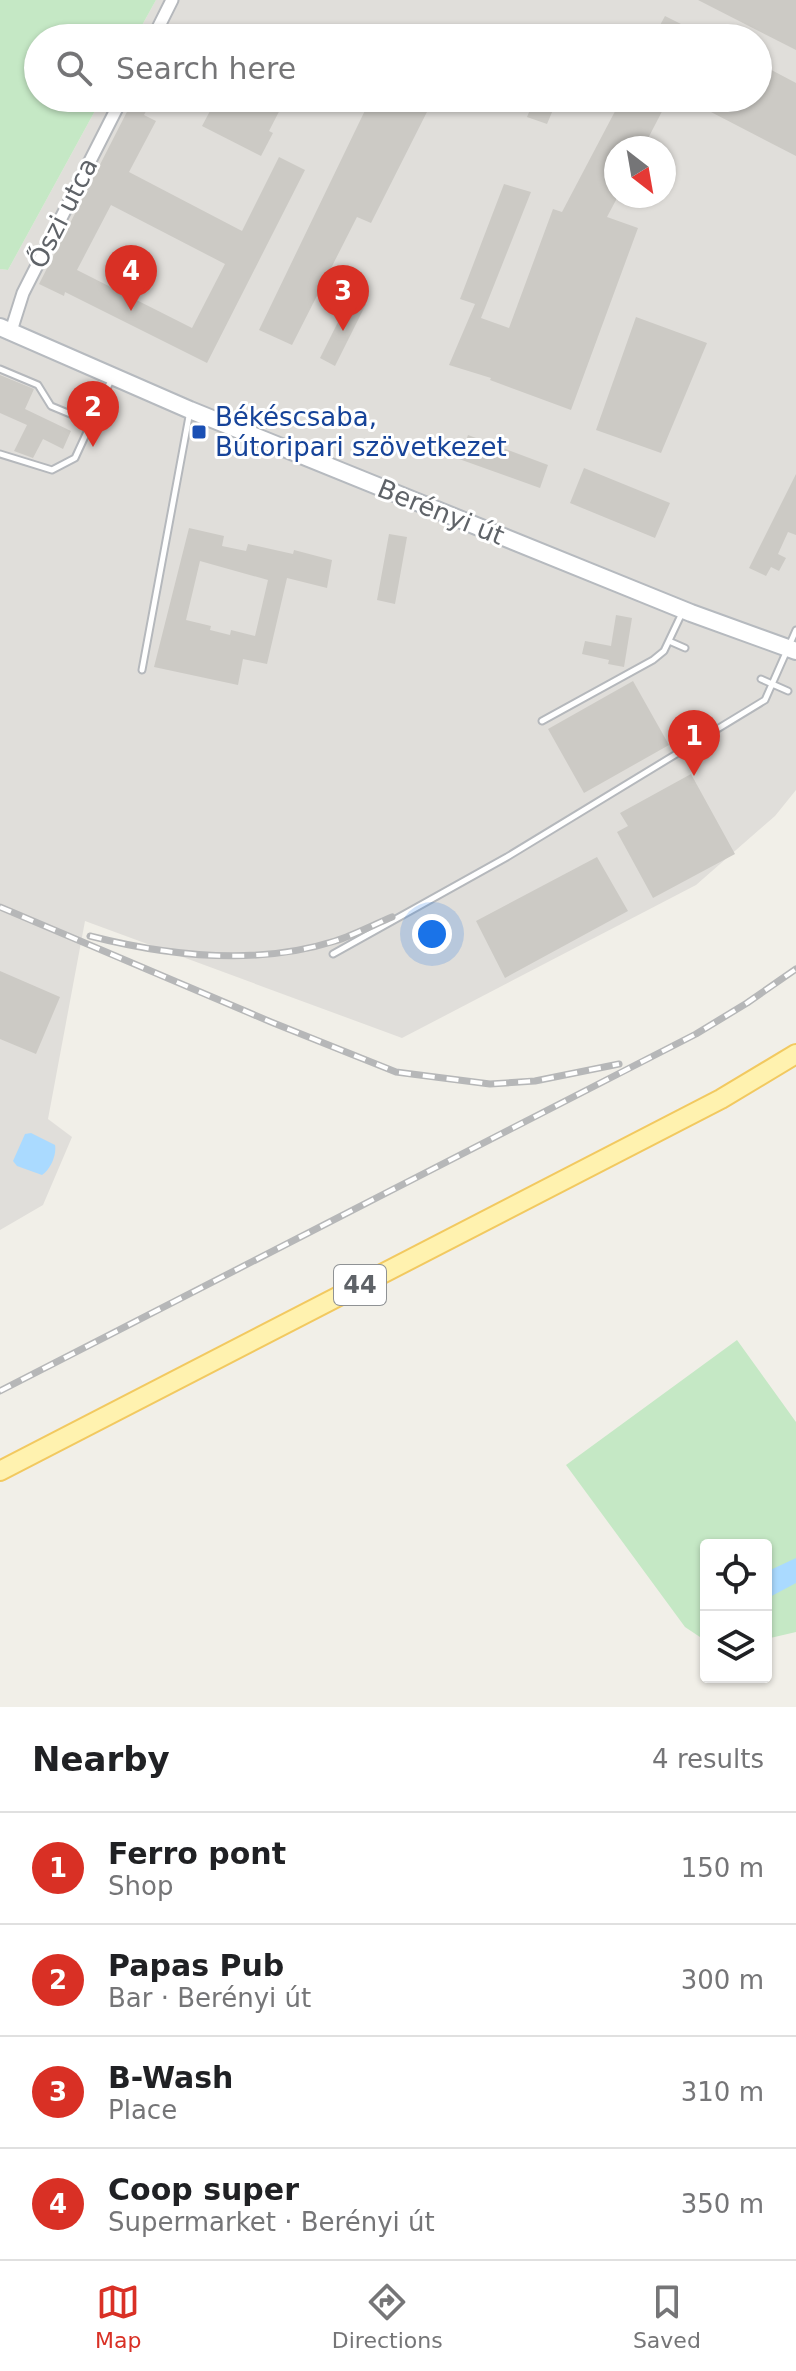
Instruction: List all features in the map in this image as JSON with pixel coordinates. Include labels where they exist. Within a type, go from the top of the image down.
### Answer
[{"type":"main road","name":"44","points":[[0,1471],[721,1099],[796,1054]]},
{"type":"street","points":[[160,24],[172,0]]},
{"type":"street","name":"Őszi utca","points":[[6,329],[115,112]]},
{"type":"street","name":"Berényi út","points":[[6,329],[190,410],[684,610],[793,650]]},
{"type":"lane","points":[[0,369],[38,385],[51,406],[92,423]]},
{"type":"lane","points":[[0,454],[52,470],[75,458],[113,375]]},
{"type":"lane","points":[[142,670],[190,410]]},
{"type":"lane","points":[[542,721],[653,660],[664,651],[684,610]]},
{"type":"lane","points":[[333,954],[507,857],[765,700],[793,650],[796,630]]},
{"type":"lane","points":[[669,641],[685,648]]},
{"type":"lane","points":[[761,679],[788,691]]},
{"type":"shaded area","points":[[156,0],[796,0],[796,790],[775,816],[696,885],[402,1038],[85,921],[48,1119],[72,1137],[43,1205],[0,1230],[0,269],[8,270],[94,112],[772,112],[772,24],[143,24]]},
{"type":"green space","points":[[0,0],[156,0],[143,24],[24,24],[24,112],[94,112],[8,270],[0,269]]},
{"type":"green space","points":[[737,1340],[796,1422],[796,1632],[772,1638],[772,1539],[700,1539],[700,1637],[685,1627],[566,1465]]},
{"type":"water","points":[[31,1133],[55,1145],[52,1162],[42,1175],[17,1166],[13,1161],[25,1134]]},
{"type":"water","points":[[796,1558],[796,1583],[772,1596],[772,1569]]},
{"type":"building","points":[[698,0],[796,0],[796,50],[772,38],[772,24],[745,24]]},
{"type":"building","points":[[665,16],[681,24],[661,24]]},
{"type":"building","points":[[772,70],[796,83],[796,156],[711,112],[772,112]]},
{"type":"building","points":[[127,112],[146,112],[144,115],[156,121],[129,172],[242,231],[279,157],[305,170],[207,363],[65,292],[64,296],[39,284]],"holes":[[[111,205],[225,264],[192,328],[77,270]]]},
{"type":"building","points":[[210,112],[279,112],[269,131],[273,133],[261,156],[202,126]]},
{"type":"building","points":[[364,112],[427,112],[371,223],[357,217],[292,345],[259,330]]},
{"type":"building","points":[[529,112],[552,112],[547,124],[527,117]]},
{"type":"building","points":[[615,112],[662,112],[649,136],[604,136],[604,208],[612,208],[607,217],[638,228],[571,410],[449,365],[475,304],[460,299],[504,184],[531,192],[481,318],[509,328],[553,209],[562,212]]},
{"type":"building","points":[[351,296],[366,304],[335,366],[320,358]]},
{"type":"building","points":[[636,317],[707,343],[661,453],[596,430]]},
{"type":"building","points":[[0,375],[34,389],[25,409],[71,431],[63,449],[43,439],[33,458],[14,451],[27,425],[0,413]]},
{"type":"building","points":[[468,435],[548,465],[540,488],[459,459]]},
{"type":"building","points":[[584,468],[670,503],[655,538],[570,503]]},
{"type":"building","points":[[796,474],[796,535],[788,532],[778,554],[786,558],[779,571],[771,567],[766,576],[749,568]]},
{"type":"building","points":[[189,528],[224,536],[222,546],[246,551],[248,544],[293,554],[294,550],[332,560],[327,588],[287,578],[267,664],[243,659],[238,685],[154,667]],"holes":[[[200,561],[268,580],[255,636],[231,630],[230,635],[186,620]]]},
{"type":"building","points":[[389,534],[407,537],[395,604],[377,600]]},
{"type":"building","points":[[616,615],[632,618],[624,667],[582,654],[585,641],[611,646]]},
{"type":"building","points":[[633,681],[669,745],[584,793],[548,729]]},
{"type":"building","points":[[691,774],[735,854],[653,898],[617,832],[628,826],[620,813]]},
{"type":"building","points":[[597,857],[628,911],[505,978],[476,921]]},
{"type":"building","points":[[0,971],[60,997],[36,1054],[0,1039]]},
{"type":"railway","points":[[0,907],[396,1072],[490,1084],[535,1081],[619,1064]]},
{"type":"railway","points":[[90,936],[150,949],[243,956],[305,949],[335,941],[392,917]]},
{"type":"railway","points":[[0,1391],[696,1034],[796,969]]},
{"type":"place","name":"Coop super","points":[[131,311]]},
{"type":"place","name":"B-Wash","points":[[343,331]]},
{"type":"place","name":"Békéscsaba, Bútoripari szövetkezet","points":[[199,432]]},
{"type":"place","name":"Papas Pub","points":[[93,447]]},
{"type":"place","name":"Ferro pont","points":[[694,776]]}]
